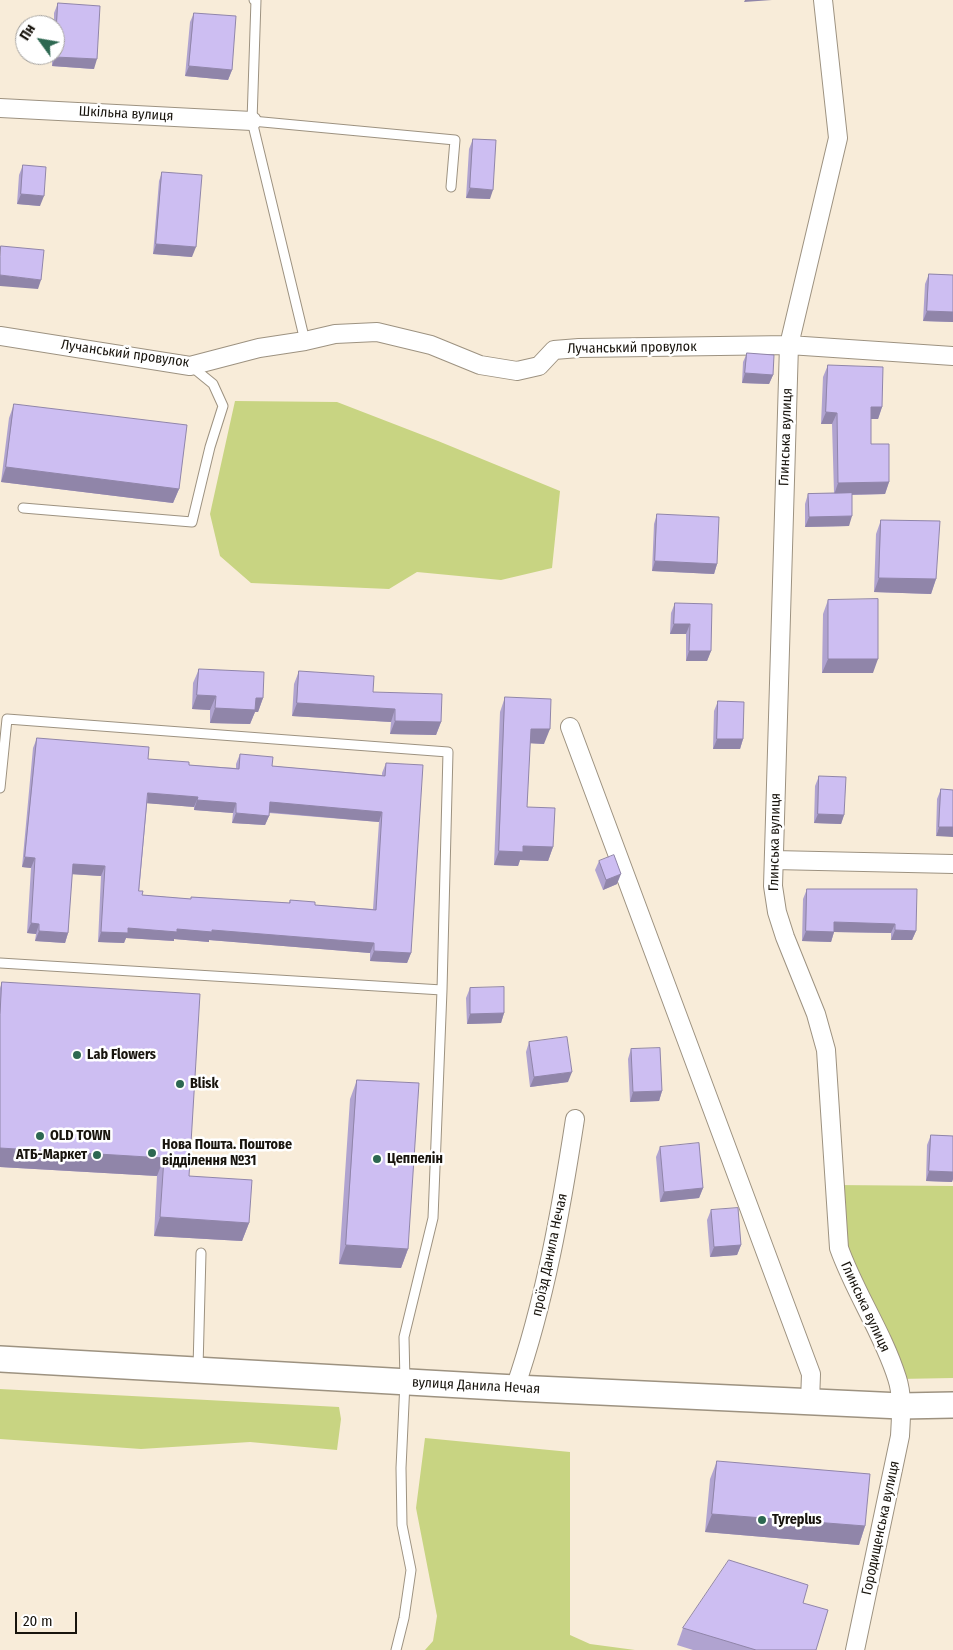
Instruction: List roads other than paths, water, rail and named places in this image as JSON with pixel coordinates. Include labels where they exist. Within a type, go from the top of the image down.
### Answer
[{"type":"main road","name":"вулиця Данила Нечая","points":[[0,1358],[515,1388],[901,1406],[953,1405]]},
{"type":"street","name":"Глинська вулиця","points":[[823,0],[838,138],[788,345],[773,886],[777,912],[816,1014],[826,1050],[839,1248],[845,1267],[881,1339],[898,1379],[901,1406]]},
{"type":"street","name":"Шкільна вулиця","points":[[0,108],[252,120]]},
{"type":"street","name":"Лучанський провулок","points":[[0,336],[190,366],[259,348],[335,334],[377,332],[431,345],[480,365],[517,371],[539,366],[554,350],[578,348],[788,345],[953,356]]},
{"type":"street","points":[[570,727],[811,1374],[810,1402]]},
{"type":"street","points":[[774,860],[953,864]]},
{"type":"street","name":"проїзд Данила Нечая","points":[[515,1388],[538,1310],[558,1223],[575,1119]]},
{"type":"street","name":"Городищенська вулиця","points":[[855,1650],[900,1436],[901,1406]]},
{"type":"lane","points":[[254,0],[256,0],[252,120],[305,341]]},
{"type":"lane","points":[[252,120],[454,140],[451,187]]},
{"type":"lane","points":[[22,508],[192,522],[210,447],[223,406],[214,384],[190,366]]},
{"type":"lane","points":[[0,788],[7,719],[448,752],[442,990],[433,1218],[404,1338],[405,1382],[401,1468],[402,1525],[411,1570],[404,1618],[396,1650]]},
{"type":"lane","points":[[0,963],[442,990]]},
{"type":"lane","points":[[198,1371],[201,1253]]},
{"type":"place","name":"Lab Flowers","points":[[77,1055]]},
{"type":"place","name":"Blisk","points":[[180,1084]]},
{"type":"place","name":"OLD TOWN","points":[[40,1136]]},
{"type":"place","name":"Нова Пошта. Поштове відділення №31","points":[[152,1153]]},
{"type":"place","name":"АТБ-Маркет","points":[[97,1155]]},
{"type":"place","name":"Цеппелін","points":[[377,1159]]},
{"type":"place","name":"Tyreplus","points":[[762,1520]]}]
